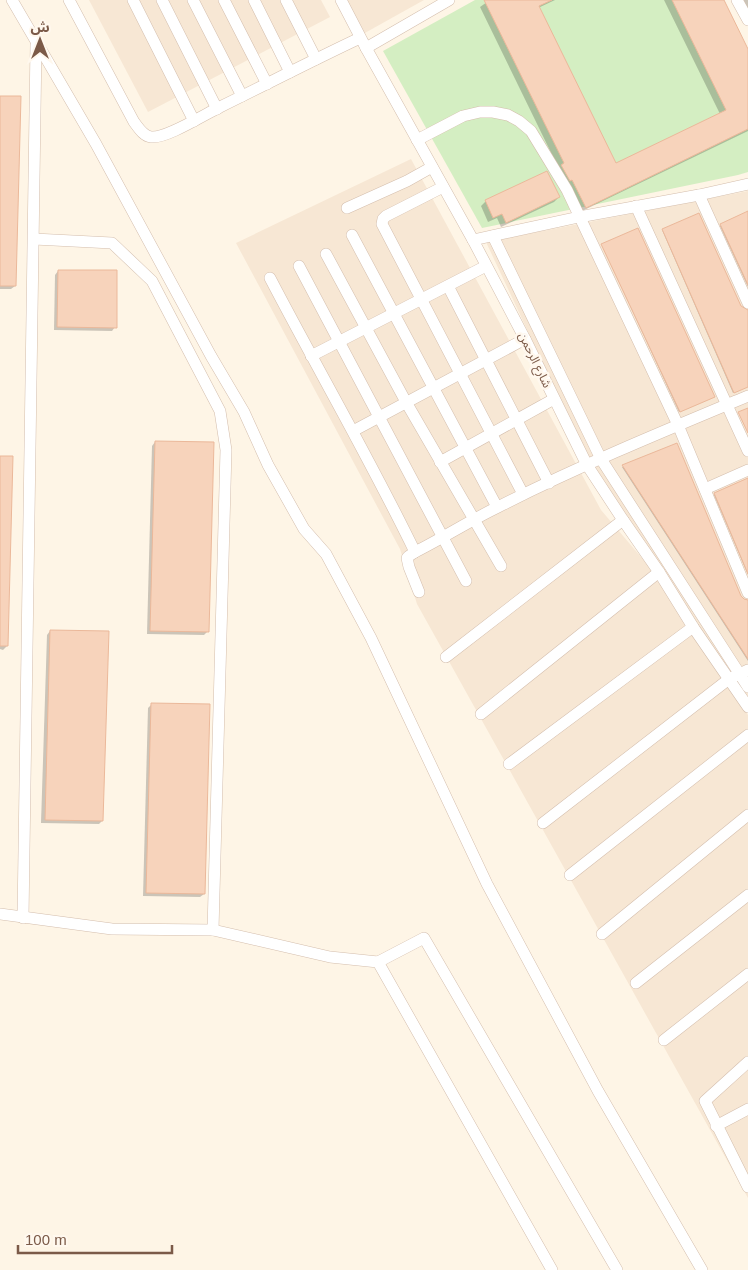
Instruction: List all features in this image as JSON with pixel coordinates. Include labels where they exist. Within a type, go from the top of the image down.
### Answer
[{"type":"street","points":[[12,0],[96,144],[211,356],[244,412],[268,465],[304,529],[326,554],[370,638],[487,884],[598,1092],[702,1270]]},
{"type":"street","points":[[69,0],[134,122],[143,133],[150,137],[164,134],[194,121],[316,59],[363,43],[449,0]]},
{"type":"street","points":[[133,0],[194,121]]},
{"type":"street","points":[[162,0],[217,109]]},
{"type":"street","points":[[193,0],[242,96]]},
{"type":"street","points":[[224,0],[267,84]]},
{"type":"street","points":[[254,0],[290,72]]},
{"type":"street","points":[[286,0],[316,59]]},
{"type":"street","name":"شارع الرحمن","points":[[341,0],[473,240],[587,464],[693,627],[739,674],[748,707]]},
{"type":"street","points":[[737,0],[748,20]]},
{"type":"street","points":[[24,918],[36,42]]},
{"type":"street","points":[[417,140],[463,116],[480,112],[508,115],[520,120],[531,131],[567,190],[678,425],[748,593]]},
{"type":"street","points":[[348,208],[432,167]]},
{"type":"street","points":[[473,240],[748,184]]},
{"type":"street","points":[[443,187],[386,216],[382,224],[524,494]]},
{"type":"street","points":[[699,195],[748,303]]},
{"type":"street","points":[[636,206],[748,451]]},
{"type":"street","points":[[352,235],[497,507]]},
{"type":"street","points":[[493,236],[601,458],[748,687]]},
{"type":"street","points":[[34,239],[112,243],[152,281],[220,411],[226,450],[213,930]]},
{"type":"street","points":[[326,254],[406,402],[501,566]]},
{"type":"street","points":[[299,266],[466,581]]},
{"type":"street","points":[[311,356],[486,266]]},
{"type":"street","points":[[270,278],[353,430],[415,552]]},
{"type":"street","points":[[448,286],[549,483]]},
{"type":"street","points":[[353,430],[525,339]]},
{"type":"street","points":[[419,592],[407,562],[408,556],[443,539],[497,507],[587,464],[748,396]]},
{"type":"street","points":[[440,462],[554,399]]},
{"type":"street","points":[[705,489],[748,470]]},
{"type":"street","points":[[446,657],[622,520]]},
{"type":"street","points":[[481,714],[659,572]]},
{"type":"street","points":[[509,764],[693,627]]},
{"type":"street","points":[[543,823],[739,674]]},
{"type":"street","points":[[570,875],[748,735]]},
{"type":"street","points":[[602,934],[748,815]]},
{"type":"street","points":[[636,983],[748,895]]},
{"type":"street","points":[[0,914],[112,929],[213,930],[330,957],[378,962],[424,938],[617,1270]]},
{"type":"street","points":[[378,962],[552,1270]]},
{"type":"street","points":[[664,1040],[748,974]]},
{"type":"street","points":[[747,1181],[716,1126],[705,1101],[748,1062]]},
{"type":"street","points":[[716,1126],[748,1109]]},
{"type":"shaded area","points":[[89,0],[321,0],[330,17],[148,112]]},
{"type":"shaded area","points":[[345,0],[424,0],[363,34]]},
{"type":"shaded area","points":[[411,159],[601,510],[658,577],[748,715],[748,1198],[417,604],[400,549],[236,243]]},
{"type":"shaded area","points":[[748,191],[748,700],[592,468],[486,242]]},
{"type":"green space","points":[[475,0],[720,0],[748,50],[748,172],[482,228],[383,51]]},
{"type":"building","points":[[484,0],[552,0],[539,6],[616,163],[726,110],[672,0],[724,0],[748,49],[748,129],[586,208],[572,180],[570,181],[561,165],[564,163]]},
{"type":"building","points":[[0,96],[21,96],[16,286],[0,286]]},
{"type":"building","points":[[547,171],[560,197],[506,223],[502,214],[493,218],[485,200]]},
{"type":"building","points":[[748,211],[748,285],[720,224]]},
{"type":"building","points":[[699,213],[741,306],[748,310],[748,387],[734,393],[662,229]]},
{"type":"building","points":[[638,228],[715,397],[680,412],[601,244]]},
{"type":"building","points":[[58,270],[117,270],[117,328],[57,327]]},
{"type":"building","points":[[748,408],[748,433],[738,412]]},
{"type":"building","points":[[155,441],[214,442],[209,632],[150,631]]},
{"type":"building","points":[[677,443],[741,596],[748,600],[748,659],[622,465]]},
{"type":"building","points":[[0,456],[13,456],[8,646],[0,646]]},
{"type":"building","points":[[748,478],[748,574],[714,493]]},
{"type":"building","points":[[50,630],[109,631],[103,821],[45,820]]},
{"type":"building","points":[[151,703],[210,704],[205,894],[146,893]]}]
